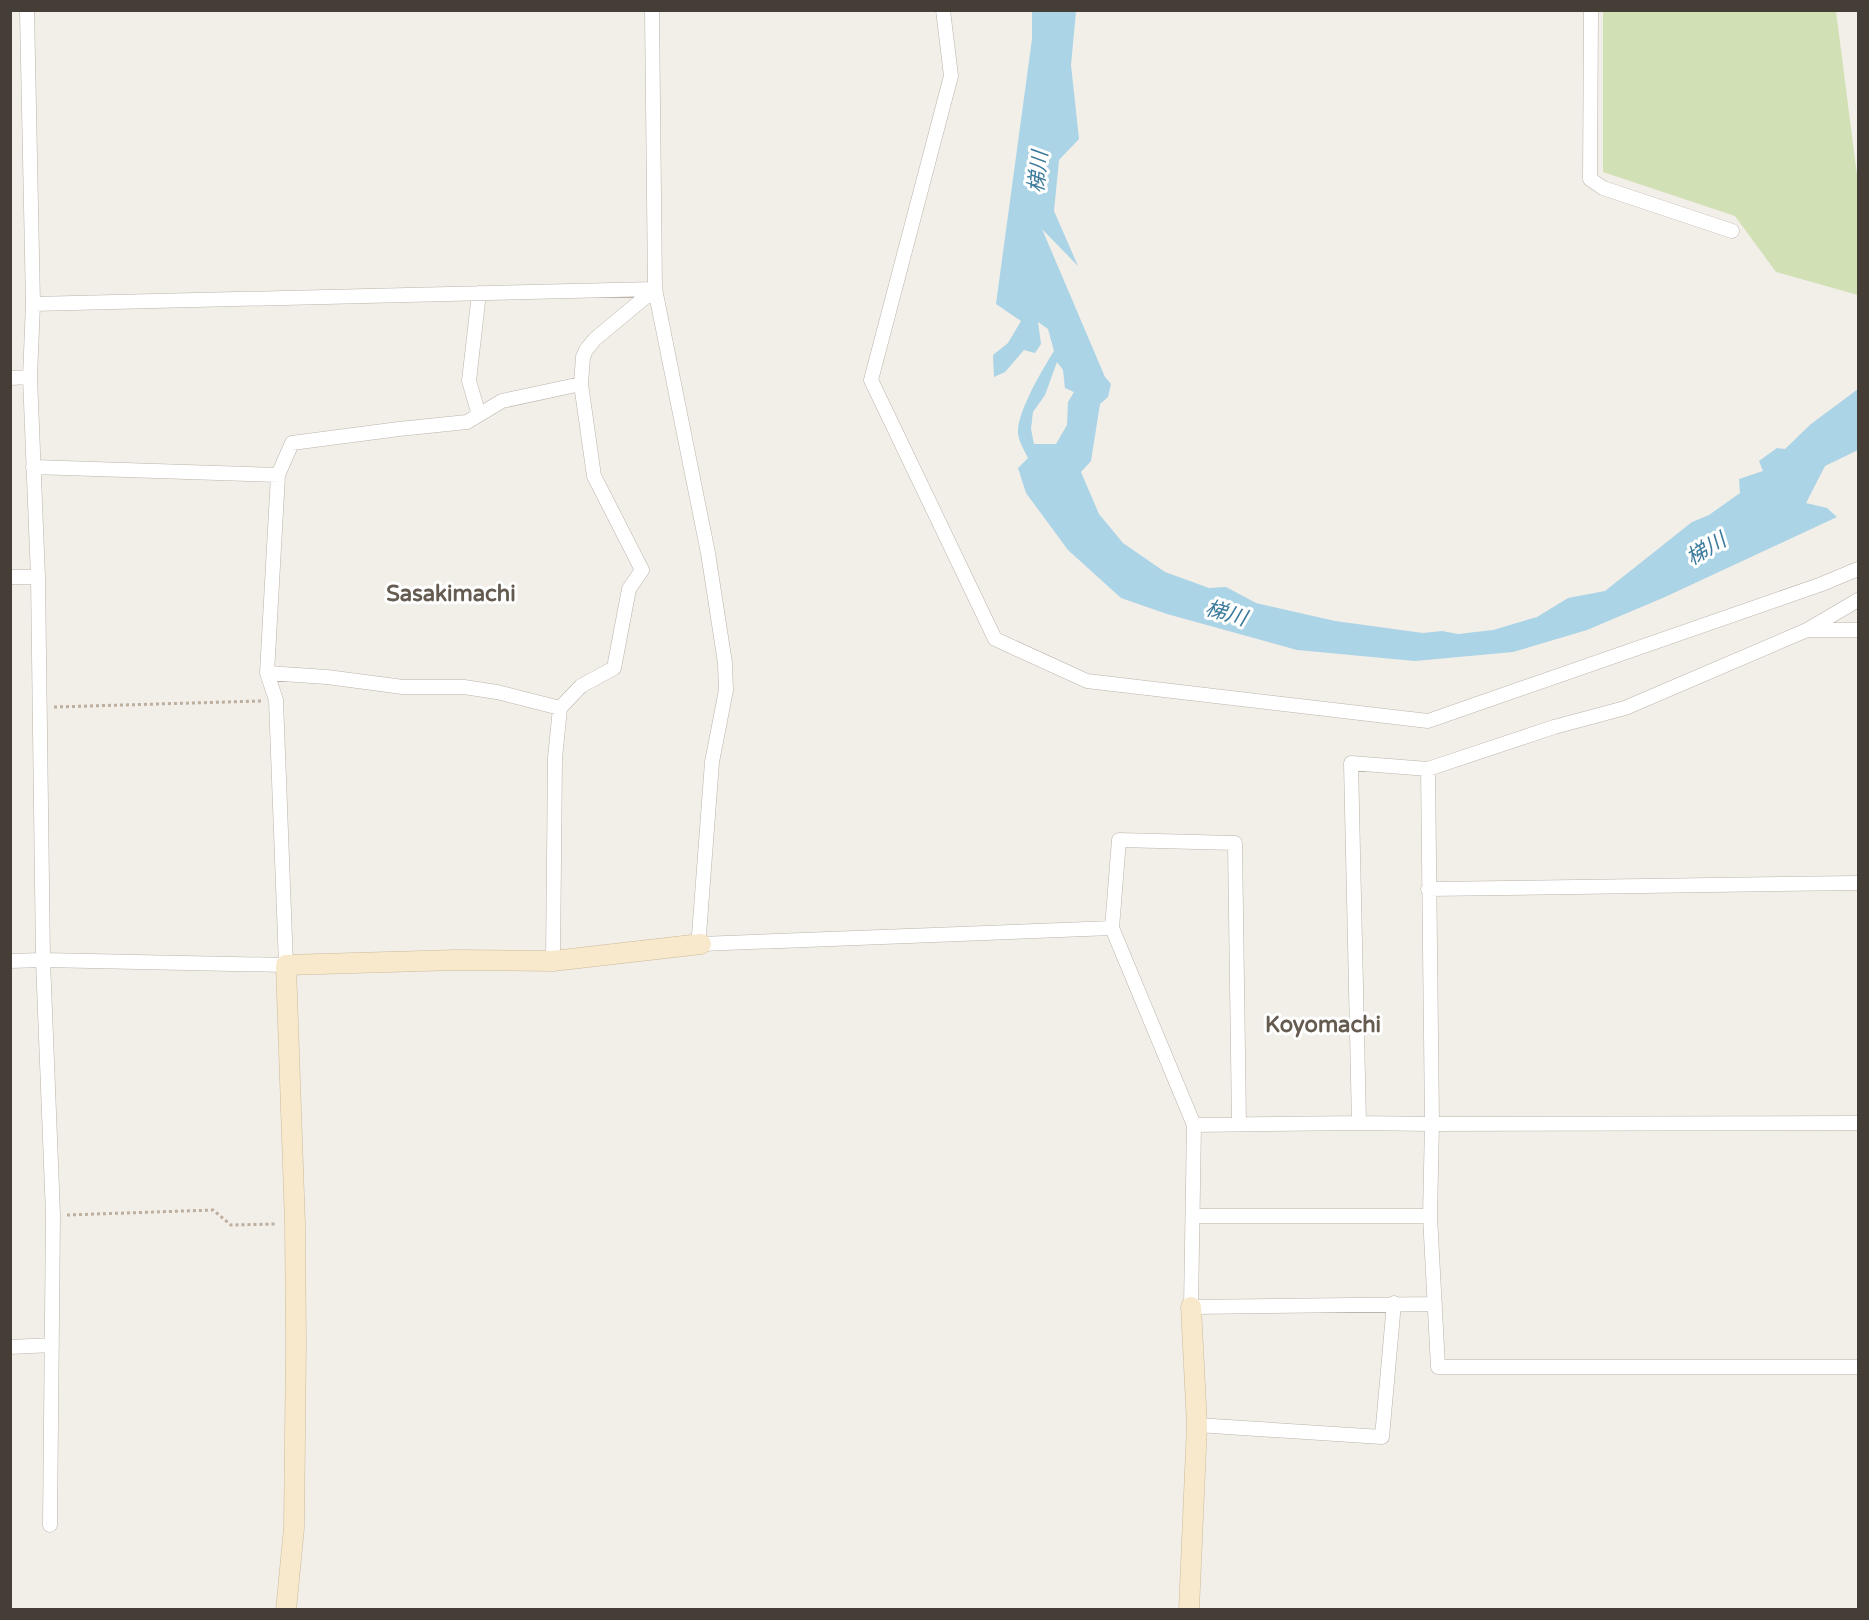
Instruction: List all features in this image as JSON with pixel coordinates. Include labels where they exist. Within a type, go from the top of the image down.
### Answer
[{"type":"street","points":[[27,10],[33,304],[30,377],[38,577],[43,960],[53,1215],[50,1525]]},
{"type":"street","points":[[652,10],[655,289],[708,553],[725,663],[726,690],[712,762],[710,785],[699,935],[702,944]]},
{"type":"street","points":[[943,10],[951,76],[871,380],[995,639],[1088,681],[1428,721],[1822,584],[1858,569]]},
{"type":"street","points":[[1591,10],[1590,179],[1603,188],[1732,231]]},
{"type":"street","points":[[33,304],[655,289]]},
{"type":"street","points":[[553,961],[555,758],[560,708],[581,686],[614,668],[629,589],[642,570],[594,476],[581,384],[583,357],[595,339],[655,289]]},
{"type":"street","points":[[479,293],[470,381],[479,415]]},
{"type":"street","points":[[10,378],[30,377]]},
{"type":"street","points":[[286,1610],[294,1528],[295,1224],[276,700],[267,674],[278,476],[292,443],[467,423],[502,401],[581,384]]},
{"type":"street","points":[[33,467],[278,476]]},
{"type":"street","points":[[10,577],[38,577]]},
{"type":"street","points":[[1359,1123],[1352,763],[1428,769],[1554,727],[1625,708],[1807,630],[1858,600]]},
{"type":"street","points":[[1807,630],[1858,630]]},
{"type":"street","points":[[267,674],[327,676],[403,687],[464,687],[497,692],[560,708]]},
{"type":"street","points":[[1428,769],[1431,1216],[1438,1367],[1858,1366]]},
{"type":"street","points":[[1189,1610],[1197,1425],[1191,1308],[1194,1125],[1112,928],[1119,840],[1235,843],[1239,1124]]},
{"type":"street","points":[[1428,889],[1858,883]]},
{"type":"street","points":[[10,961],[286,965],[456,960],[553,961],[702,944],[1112,928]]},
{"type":"street","points":[[1194,1125],[1858,1123]]},
{"type":"street","points":[[1193,1216],[1431,1216]]},
{"type":"street","points":[[1197,1425],[1382,1437],[1394,1303]]},
{"type":"street","points":[[1191,1308],[1435,1304]]},
{"type":"street","points":[[10,1347],[52,1345]]},
{"type":"path","points":[[40,707],[276,700]]},
{"type":"path","points":[[53,1215],[213,1210],[231,1225],[295,1224]]},
{"type":"green space","points":[[1603,11],[1836,11],[1858,183],[1858,295],[1776,272],[1735,216],[1603,172]]},
{"type":"water","name":"梯川","points":[[1032,11],[1076,11],[1071,65],[1079,139],[1059,160],[1054,211],[1078,266],[1042,229],[1105,377],[1111,384],[1108,397],[1100,404],[1091,461],[1081,472],[1099,514],[1123,543],[1165,572],[1209,588],[1226,587],[1256,603],[1335,621],[1423,633],[1442,631],[1458,634],[1493,630],[1537,617],[1568,598],[1605,591],[1692,522],[1709,515],[1740,493],[1739,479],[1763,471],[1759,461],[1777,448],[1785,449],[1811,424],[1858,389],[1858,450],[1825,466],[1806,503],[1827,508],[1837,517],[1665,597],[1587,630],[1513,652],[1415,661],[1297,650],[1167,614],[1121,598],[1068,550],[1026,493],[1018,468],[1028,458],[1018,435],[1022,414],[1054,351],[1048,329],[1038,322],[1041,344],[1035,353],[1024,350],[1005,372],[994,377],[993,355],[1008,343],[1021,321],[996,304],[1032,39]],"holes":[[[1057,362],[1063,370],[1065,388],[1074,392],[1068,402],[1067,425],[1056,444],[1034,444],[1031,429],[1033,412],[1045,395]]]},
{"type":"district","name":"Sasakimachi","points":[[451,593]]},
{"type":"district","name":"Koyomachi","points":[[1323,1024]]}]
